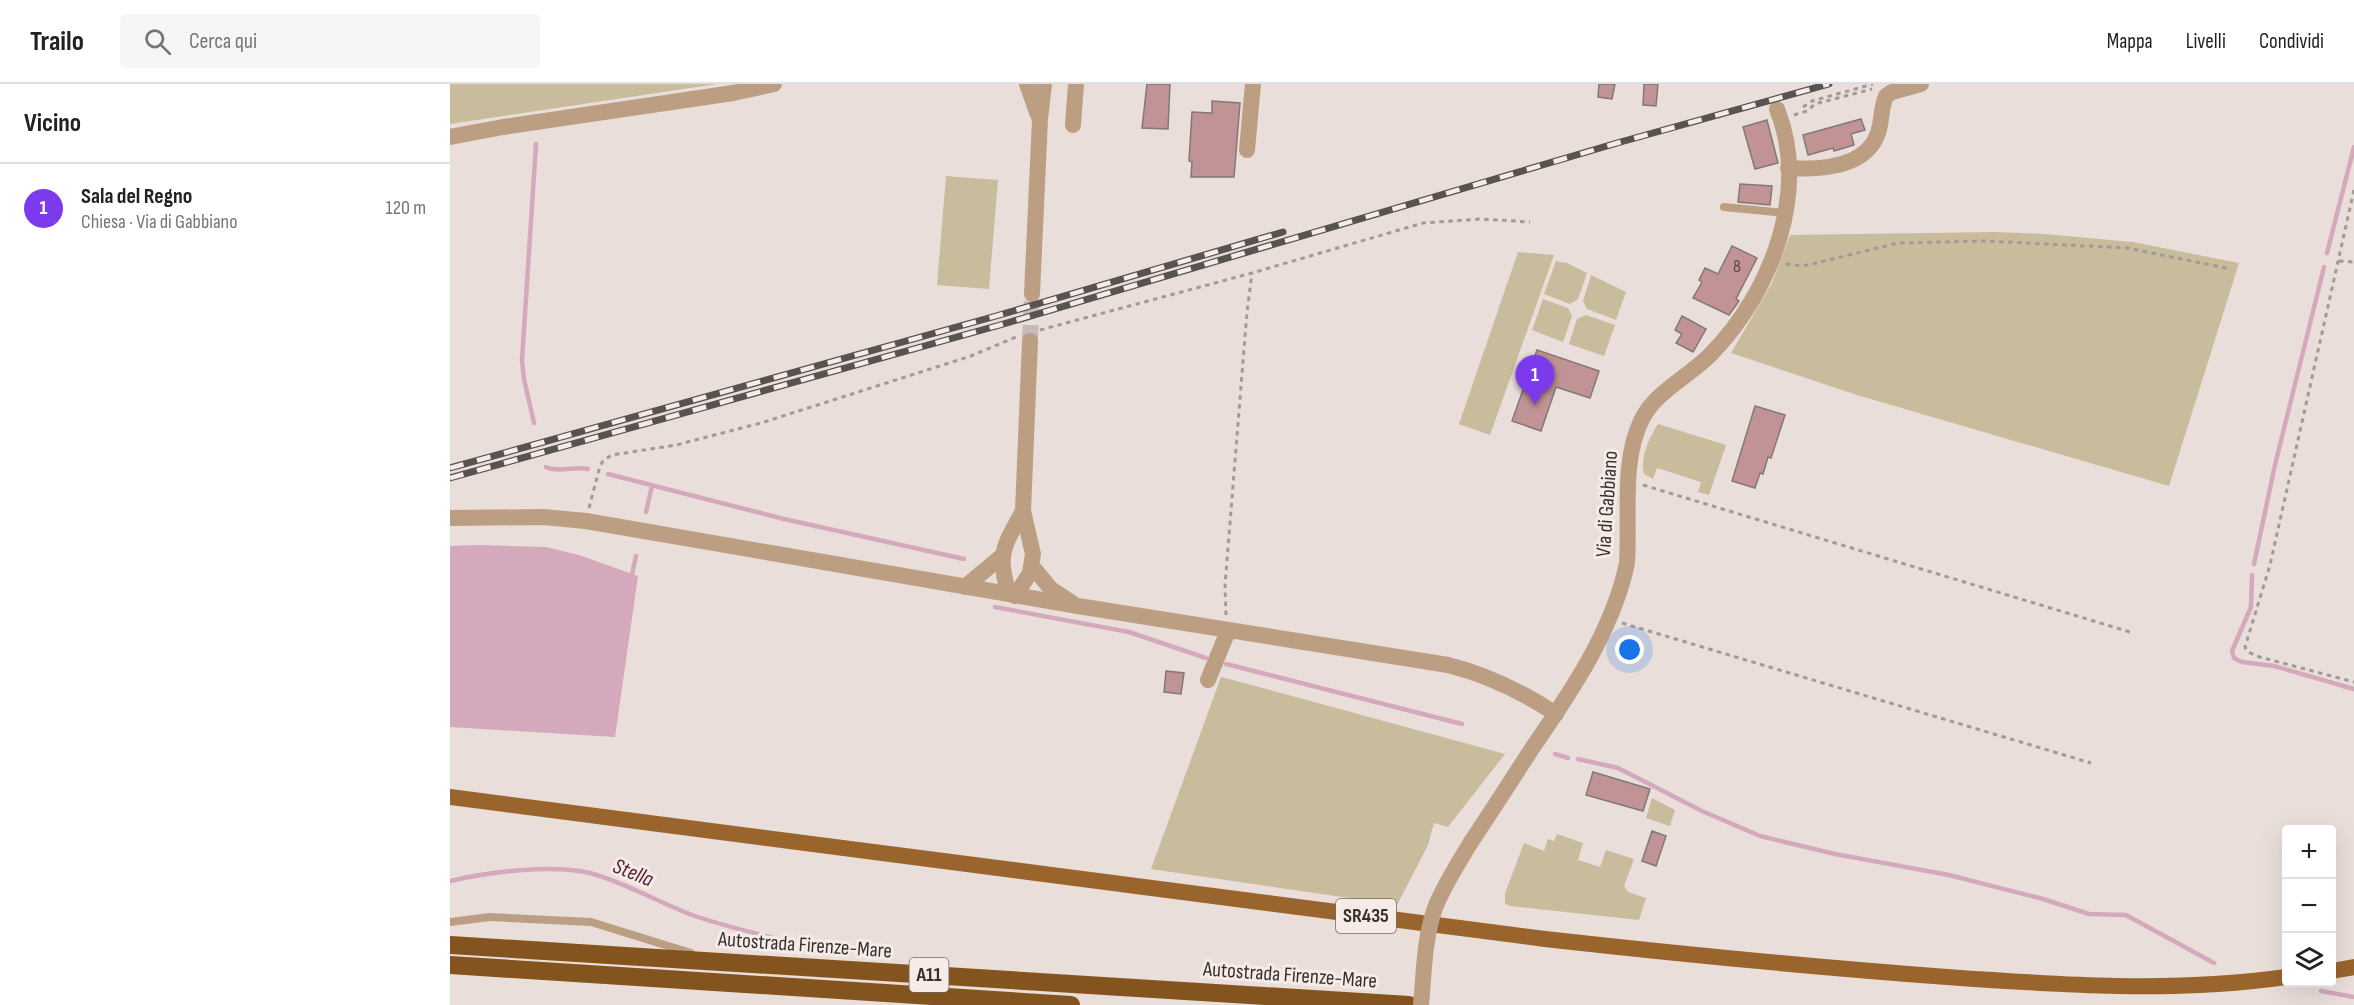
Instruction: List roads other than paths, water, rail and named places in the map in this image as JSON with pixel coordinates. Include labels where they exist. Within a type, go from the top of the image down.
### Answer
[{"type":"highway","name":"Autostrada Firenze-Mare","points":[[450,945],[1409,1005]]},
{"type":"highway","name":"Autostrada Firenze-Mare","points":[[450,965],[1071,1005]]},
{"type":"main road","name":"SR435","points":[[450,797],[1545,939],[1696,955],[1916,975],[2061,985],[2190,984],[2282,977]]},
{"type":"main road","points":[[2336,970],[2354,968]]},
{"type":"street","points":[[450,137],[733,93],[774,84]]},
{"type":"street","points":[[1027,84],[1040,118]]},
{"type":"street","points":[[1032,294],[1040,118],[1044,84]]},
{"type":"street","points":[[1073,125],[1076,84]]},
{"type":"street","points":[[1247,150],[1253,84]]},
{"type":"street","points":[[1788,168],[1820,169],[1861,155],[1871,147],[1876,138],[1886,96],[1892,92],[1921,84]]},
{"type":"street","name":"Via di Gabbiano","points":[[1421,1005],[1425,956],[1432,919],[1441,895],[1471,842],[1556,714],[1609,619],[1627,563],[1629,481],[1634,442],[1645,414],[1658,399],[1711,354],[1739,322],[1773,259],[1784,213],[1788,168],[1787,137],[1779,114]]},
{"type":"street","points":[[1012,595],[1032,566],[1032,542],[1023,511],[1030,341]]},
{"type":"street","points":[[1012,595],[1002,571],[1002,556],[1005,544],[1023,511]]},
{"type":"street","points":[[450,518],[532,517],[586,521],[1012,595],[1467,670],[1514,687],[1556,714]]},
{"type":"street","points":[[965,587],[1002,556]]},
{"type":"street","points":[[1032,566],[1051,589],[1078,606]]},
{"type":"street","points":[[1208,680],[1228,631]]},
{"type":"lane","points":[[1724,207],[1784,213]]},
{"type":"lane","points":[[450,922],[490,917],[591,922],[675,949],[751,964]]},
{"type":"waterway","points":[[534,423],[522,360],[536,144]]},
{"type":"waterway","points":[[2327,253],[2354,147]]},
{"type":"waterway","points":[[2254,564],[2275,465],[2324,267]]},
{"type":"waterway","points":[[546,467],[588,469]]},
{"type":"waterway","points":[[608,474],[784,519],[964,559]]},
{"type":"waterway","points":[[646,512],[652,486]]},
{"type":"waterway","points":[[632,574],[636,556]]},
{"type":"waterway","points":[[2252,575],[2251,607],[2232,651],[2234,658],[2242,662],[2274,666],[2354,689]]},
{"type":"waterway","points":[[995,607],[1129,632],[1206,658]]},
{"type":"waterway","points":[[1226,664],[1462,724]]},
{"type":"waterway","points":[[1555,754],[1568,758]]},
{"type":"waterway","points":[[1578,759],[1618,768],[1702,811],[1760,836],[1835,854],[1949,875],[2043,899],[2089,914],[2126,915],[2214,963]]},
{"type":"waterway","name":"Stella","points":[[450,881],[520,870],[575,870],[616,882],[692,915],[788,942],[797,948]]},
{"type":"waterway","points":[[2321,991],[2354,997]]},
{"type":"tunnel","points":[[1030,341],[1032,294]]},
{"type":"railway","points":[[450,478],[1000,325],[1617,143],[1829,84]]},
{"type":"railway","points":[[450,468],[996,316],[1283,232]]},
{"type":"place","name":"Sala del Regno","points":[[1535,405]]}]
